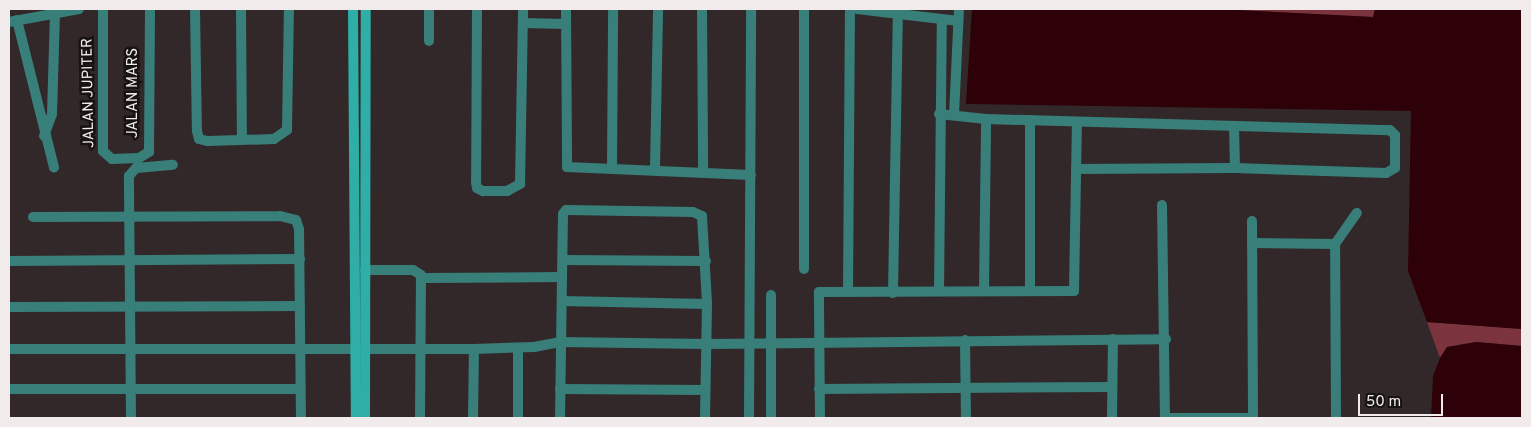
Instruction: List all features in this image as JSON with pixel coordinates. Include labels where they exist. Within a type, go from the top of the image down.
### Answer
[{"type":"main road","points":[[353,9],[361,349],[365,418]]},
{"type":"main road","points":[[356,418],[365,270],[366,9]]},
{"type":"street","points":[[54,167],[13,21],[29,13],[55,13],[80,9]]},
{"type":"street","name":"JALAN JUPITER","points":[[103,9],[103,151],[108,158],[125,159]]},
{"type":"street","name":"JALAN MARS","points":[[125,159],[143,157],[148,152],[150,9]]},
{"type":"street","points":[[195,9],[197,134],[204,140],[274,139],[287,130],[290,9]]},
{"type":"street","points":[[241,9],[242,139]]},
{"type":"street","points":[[429,9],[429,41]]},
{"type":"street","points":[[477,9],[476,182],[480,190],[507,191],[520,184],[523,9]]},
{"type":"street","points":[[566,9],[566,165],[570,169],[655,170],[751,175]]},
{"type":"street","points":[[612,169],[613,9]]},
{"type":"street","points":[[655,170],[658,9]]},
{"type":"street","points":[[702,9],[703,172]]},
{"type":"street","points":[[749,418],[751,9]]},
{"type":"street","points":[[804,9],[804,269]]},
{"type":"street","points":[[848,292],[850,9]]},
{"type":"street","points":[[857,9],[958,21]]},
{"type":"street","points":[[954,115],[959,9]]},
{"type":"street","points":[[44,136],[52,114],[55,13]]},
{"type":"street","points":[[893,293],[898,14]]},
{"type":"street","points":[[939,291],[939,114],[942,20]]},
{"type":"street","points":[[523,23],[566,24]]},
{"type":"street","points":[[939,114],[986,119],[1390,130],[1395,135],[1395,168],[1389,173],[1235,168],[1076,169]]},
{"type":"street","points":[[984,291],[986,119]]},
{"type":"street","points":[[1030,120],[1030,290]]},
{"type":"street","points":[[820,418],[819,292],[1074,291],[1077,122]]},
{"type":"street","points":[[1234,127],[1235,168]]},
{"type":"street","points":[[131,418],[130,172],[140,167],[173,165]]},
{"type":"street","points":[[1162,205],[1166,418],[1253,418],[1252,220]]},
{"type":"street","points":[[560,418],[563,214],[566,210],[694,212],[702,216],[707,304],[705,418]]},
{"type":"street","points":[[1336,418],[1335,244],[1357,213]]},
{"type":"street","points":[[33,218],[292,218],[299,229],[301,418]]},
{"type":"street","points":[[1252,243],[1335,244]]},
{"type":"street","points":[[9,261],[300,259]]},
{"type":"street","points":[[563,260],[706,261]]},
{"type":"street","points":[[365,270],[415,270],[422,278],[420,418]]},
{"type":"street","points":[[422,278],[562,277]]},
{"type":"street","points":[[770,295],[771,418]]},
{"type":"street","points":[[562,301],[707,304]]},
{"type":"street","points":[[9,307],[300,306]]},
{"type":"street","points":[[1112,418],[1113,339]]},
{"type":"street","points":[[9,349],[474,349],[518,348],[560,342],[706,344],[750,342],[1166,339]]},
{"type":"street","points":[[965,340],[966,418]]},
{"type":"street","points":[[518,348],[518,418]]},
{"type":"street","points":[[473,418],[474,349]]},
{"type":"street","points":[[819,389],[1112,387]]},
{"type":"street","points":[[9,389],[300,389]]},
{"type":"street","points":[[560,389],[705,390]]},
{"type":"shaded area","points":[[972,9],[1217,9],[1373,17],[1375,9],[1522,9],[1522,329],[1427,322],[1408,271],[1411,111],[966,104]]},
{"type":"shaded area","points":[[1217,9],[1375,9],[1373,17]]},
{"type":"shaded area","points":[[1427,322],[1522,329],[1522,346],[1476,342],[1447,347],[1440,358]]},
{"type":"shaded area","points":[[1476,342],[1522,346],[1522,418],[1431,418],[1433,376],[1440,358],[1447,347]]}]
